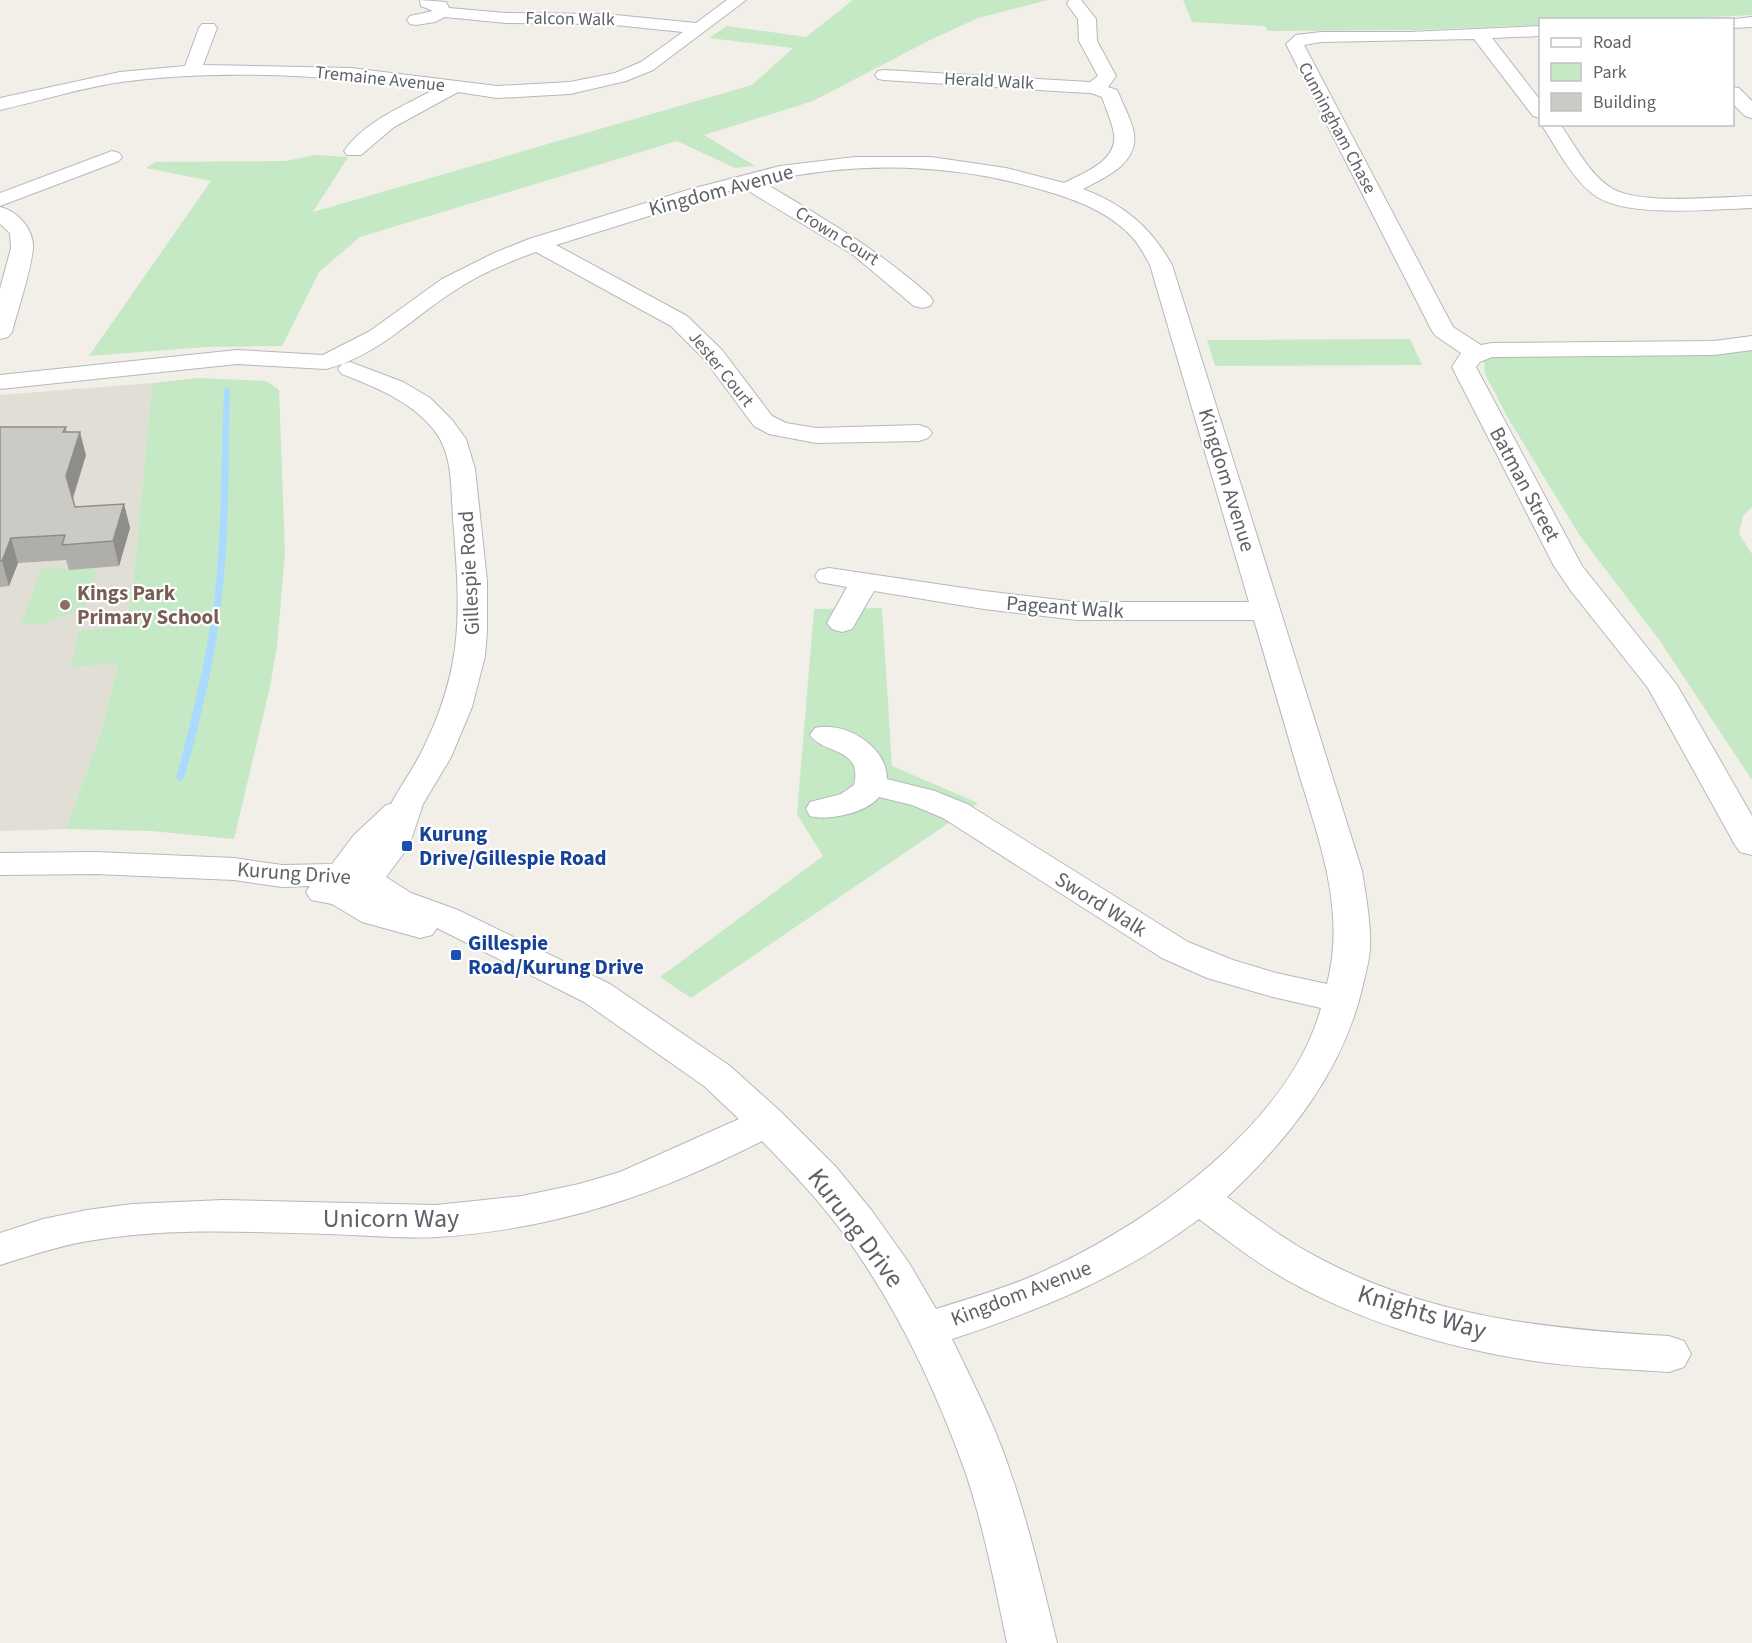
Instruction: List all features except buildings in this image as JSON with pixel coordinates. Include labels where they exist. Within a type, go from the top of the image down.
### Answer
[{"type":"street","name":"Tremaine Avenue","points":[[8,102],[120,77],[192,71],[351,73],[490,92],[530,92],[570,88],[605,81],[648,66],[738,0]]},
{"type":"street","name":"Falcon Walk","points":[[427,2],[440,6],[442,12]]},
{"type":"street","points":[[1075,4],[1087,19],[1090,46],[1107,76],[1094,88]]},
{"type":"street","name":"Falcon Walk","points":[[416,20],[435,17],[442,12],[498,18],[605,19],[699,28]]},
{"type":"street","points":[[1734,23],[1752,22]]},
{"type":"street","points":[[192,71],[208,28]]},
{"type":"street","name":"Cunningham Chase","points":[[1478,354],[1444,331],[1294,46],[1297,41],[1311,38],[1539,31]]},
{"type":"street","points":[[1479,34],[1539,111]]},
{"type":"street","name":"Herald Walk","points":[[884,75],[1094,88]]},
{"type":"street","points":[[0,87],[8,102]]},
{"type":"street","points":[[354,151],[368,135],[380,127],[454,87]]},
{"type":"street","points":[[1066,190],[1107,168],[1123,151],[1124,134],[1112,96],[1106,91],[1094,88]]},
{"type":"street","points":[[1734,94],[1752,112]]},
{"type":"street","points":[[1551,126],[1594,184],[1609,196],[1635,202],[1752,202]]},
{"type":"street","points":[[0,200],[112,157]]},
{"type":"street","name":"Kingdom Avenue","points":[[334,368],[442,288],[486,264],[537,244],[745,180],[807,168],[907,163],[988,171],[1066,190],[1092,200],[1126,219],[1140,231],[1156,252],[1345,871],[1352,917],[1351,959],[1342,1000],[1329,1041],[1307,1081],[1284,1114],[1199,1198],[1148,1236],[1065,1280],[926,1330]]},
{"type":"street","name":"Crown Court","points":[[745,180],[858,247],[889,270],[922,301]]},
{"type":"street","points":[[0,213],[20,231],[22,248],[9,268],[0,332]]},
{"type":"street","name":"Jester Court","points":[[537,244],[679,321],[694,333],[763,421],[771,427],[808,434],[919,434]]},
{"type":"street","points":[[1478,354],[1504,350],[1714,348],[1752,343]]},
{"type":"street","name":"Batman Street","points":[[1478,354],[1465,362],[1464,366],[1468,376],[1568,566],[1666,692],[1752,845]]},
{"type":"street","name":"Gillespie Road","points":[[0,382],[186,364],[288,369],[334,368],[400,403],[429,411],[443,426],[459,453],[475,618],[473,650],[459,704],[426,775],[408,802],[366,843],[345,869],[350,882]]},
{"type":"street","name":"Pageant Walk","points":[[829,576],[984,600],[1077,611],[1266,611]]},
{"type":"street","points":[[842,623],[865,581]]},
{"type":"street","points":[[822,809],[863,795],[870,786],[872,773],[868,761],[859,749],[826,735]]},
{"type":"street","name":"Sword Walk","points":[[870,786],[910,792],[955,811],[1175,950],[1220,969],[1273,985],[1342,1000]]},
{"type":"street","name":"Kurung Drive","points":[[0,864],[96,863],[174,868],[254,889],[277,892],[350,882],[374,914],[504,948],[597,993],[638,1019],[717,1076],[767,1122],[822,1178],[858,1222],[894,1275],[926,1330],[955,1391],[988,1472],[1015,1567],[1032,1643]]},
{"type":"street","name":"Unicorn Way","points":[[0,1249],[64,1230],[115,1221],[170,1216],[433,1221],[499,1215],[595,1196],[660,1173],[767,1122]]},
{"type":"street","name":"Knights Way","points":[[1199,1198],[1280,1255],[1315,1275],[1375,1302],[1442,1323],[1520,1341],[1575,1348],[1670,1354]]},
{"type":"shaded area","name":"Kings Park Primary School","points":[[152,383],[133,584],[118,662],[100,734],[66,829],[0,831],[0,395]]},
{"type":"green space","points":[[853,0],[1048,0],[978,18],[930,40],[813,101],[704,135],[755,166],[735,168],[677,141],[360,237],[319,272],[282,346],[206,347],[89,356],[211,181],[146,168],[155,162],[287,161],[314,155],[348,157],[313,212],[752,85],[793,48],[709,38],[727,26],[806,37]]},
{"type":"green space","points":[[1183,0],[1752,0],[1752,15],[1693,18],[1539,18],[1539,25],[1416,30],[1268,31],[1265,26],[1192,22]]},
{"type":"green space","points":[[1410,339],[1422,365],[1215,366],[1207,340]]},
{"type":"green space","points":[[1752,346],[1752,507],[1743,516],[1739,534],[1752,554],[1752,780],[1660,641],[1580,536],[1509,420],[1485,374],[1484,361],[1496,357]]},
{"type":"green space","points":[[199,378],[266,381],[279,390],[285,553],[277,645],[270,687],[234,839],[152,831],[66,829],[100,734],[118,663],[71,667],[79,631],[125,626],[133,584],[152,383]]},
{"type":"green space","points":[[69,568],[69,570],[98,568],[85,607],[42,624],[21,625],[41,569]]},
{"type":"green space","points":[[882,608],[892,766],[978,803],[691,998],[660,977],[823,856],[797,814],[814,609]]},
{"type":"waterway","points":[[180,778],[206,674],[219,594],[224,523],[227,389]]},
{"type":"place","name":"Kings Park Primary School","points":[[65,605]]},
{"type":"place","name":"Kurung Drive/Gillespie Road","points":[[407,846]]},
{"type":"place","name":"Gillespie Road/Kurung Drive","points":[[456,955]]}]
